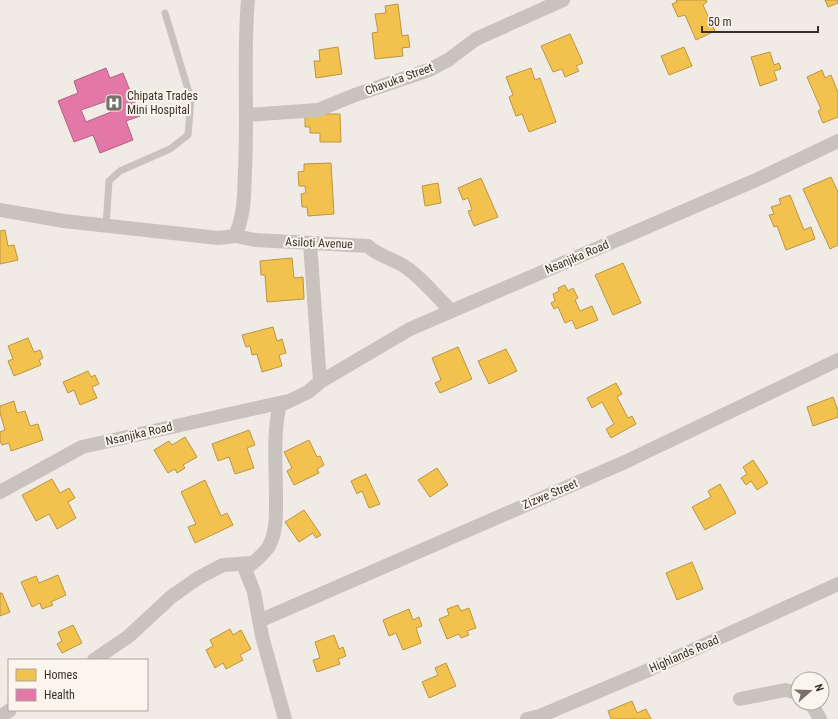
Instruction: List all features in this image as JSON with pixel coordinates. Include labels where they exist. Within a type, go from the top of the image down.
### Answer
[{"type":"street","points":[[235,236],[242,220],[246,154],[246,31],[248,0]]},
{"type":"street","name":"Chavuka Street","points":[[246,115],[318,110],[355,95],[429,70],[448,60],[476,39],[564,0]]},
{"type":"street","name":"Nsanjika Road","points":[[0,492],[82,447],[288,401],[308,392],[320,382],[410,329],[756,180],[838,142]]},
{"type":"street","name":"Asiloti Avenue","points":[[0,210],[64,221],[218,238],[235,236],[255,240],[368,246],[378,254],[396,261],[409,269],[452,311]]},
{"type":"street","points":[[310,243],[320,382]]},
{"type":"street","name":"Zizwe Street","points":[[259,621],[625,462],[838,360]]},
{"type":"street","points":[[285,719],[259,621],[254,592],[245,569],[259,559],[268,547],[274,530],[276,511],[276,425],[279,408],[288,401]]},
{"type":"street","points":[[95,659],[129,636],[171,597],[198,578],[223,564],[252,563]]},
{"type":"street","name":"Highlands Road","points":[[527,719],[540,716],[650,669],[838,584]]},
{"type":"street","points":[[740,700],[785,690],[790,691]]},
{"type":"street","points":[[0,717],[9,711]]},
{"type":"lane","points":[[106,226],[109,181],[120,171],[170,149],[188,135],[191,99],[165,13]]},
{"type":"building: Homes","points":[[676,0],[706,0],[707,2],[703,5],[715,31],[696,40],[685,15],[678,17],[672,4],[677,2]]},
{"type":"building: Homes","points":[[825,0],[838,0],[838,3],[828,7]]},
{"type":"building: Homes","points":[[398,4],[402,36],[408,35],[410,47],[402,48],[403,56],[375,59],[372,33],[378,32],[375,14],[386,13],[385,6]]},
{"type":"building: Homes","points":[[570,34],[583,63],[576,66],[579,71],[565,77],[562,69],[553,72],[541,46]]},
{"type":"building: Homes","points":[[338,47],[342,74],[316,78],[314,61],[320,61],[319,50]]},
{"type":"building: Homes","points":[[684,47],[692,66],[669,75],[661,56]]},
{"type":"building: Homes","points":[[770,52],[774,65],[779,63],[781,69],[774,71],[777,80],[760,86],[751,57]]},
{"type":"building: Homes","points":[[531,68],[535,80],[540,78],[556,122],[529,132],[522,114],[516,116],[509,97],[513,95],[506,77]]},
{"type":"building: Homes","points":[[822,70],[825,78],[831,75],[838,92],[838,117],[823,123],[818,111],[821,109],[807,77]]},
{"type":"building: Homes","points":[[305,114],[340,114],[341,142],[320,142],[320,133],[310,133],[310,127],[305,127]]},
{"type":"building: Homes","points":[[331,163],[334,214],[308,216],[307,207],[302,207],[301,194],[306,193],[305,186],[299,186],[298,172],[304,171],[304,164]]},
{"type":"building: Homes","points":[[831,177],[838,192],[838,245],[830,249],[803,189]]},
{"type":"building: Homes","points":[[481,178],[498,217],[474,226],[468,211],[472,210],[468,198],[463,200],[458,188]]},
{"type":"building: Homes","points":[[438,183],[441,203],[425,206],[422,186]]},
{"type":"building: Homes","points":[[790,195],[804,230],[811,227],[815,239],[786,250],[777,226],[774,227],[769,215],[774,214],[771,207],[781,204],[779,199]]},
{"type":"building: Homes","points":[[5,230],[8,246],[14,245],[18,260],[0,264],[0,231]]},
{"type":"building: Homes","points":[[292,258],[294,278],[303,277],[304,299],[267,302],[265,275],[261,275],[260,261]]},
{"type":"building: Homes","points":[[623,263],[641,303],[613,315],[595,275]]},
{"type":"building: Homes","points":[[565,285],[568,291],[573,288],[578,298],[575,300],[580,311],[592,306],[598,320],[576,329],[572,320],[565,323],[558,307],[554,309],[551,303],[555,301],[553,294],[559,291],[558,288]]},
{"type":"building: Homes","points":[[273,327],[277,341],[282,339],[286,353],[279,355],[282,366],[262,372],[257,354],[252,355],[250,346],[246,347],[242,335]]},
{"type":"building: Homes","points":[[28,338],[34,352],[40,350],[43,358],[39,360],[41,365],[14,376],[8,361],[13,359],[8,346]]},
{"type":"building: Homes","points":[[458,347],[472,379],[440,393],[435,383],[441,380],[432,358]]},
{"type":"building: Homes","points":[[506,349],[517,371],[489,384],[478,361]]},
{"type":"building: Homes","points":[[88,371],[91,377],[95,375],[99,384],[92,387],[97,398],[80,405],[74,390],[68,393],[63,382]]},
{"type":"building: Homes","points":[[616,383],[622,394],[617,397],[628,418],[632,416],[636,424],[611,438],[606,429],[614,424],[602,402],[592,408],[587,398]]},
{"type":"building: Homes","points":[[833,397],[838,410],[838,417],[813,426],[807,407]]},
{"type":"building: Homes","points":[[14,401],[17,413],[25,411],[30,426],[38,424],[43,440],[11,451],[9,443],[2,445],[0,441],[0,432],[5,430],[0,413],[0,406]]},
{"type":"building: Homes","points":[[249,430],[255,445],[247,448],[254,468],[235,474],[229,457],[218,461],[212,444]]},
{"type":"building: Homes","points":[[185,437],[197,457],[183,465],[185,468],[177,473],[175,469],[168,473],[154,450],[169,441],[172,445]]},
{"type":"building: Homes","points":[[309,440],[317,457],[320,456],[324,465],[317,469],[319,473],[294,485],[287,471],[292,468],[284,452]]},
{"type":"building: Homes","points":[[753,460],[768,483],[757,490],[751,481],[746,485],[741,478],[747,474],[743,467]]},
{"type":"building: Homes","points":[[437,468],[448,485],[430,497],[418,480]]},
{"type":"building: Homes","points":[[366,474],[380,504],[369,508],[362,491],[357,494],[351,481]]},
{"type":"building: Homes","points":[[52,479],[60,493],[69,488],[75,498],[68,502],[76,518],[57,529],[49,514],[36,521],[22,495]]},
{"type":"building: Homes","points":[[205,480],[221,516],[227,513],[233,525],[195,543],[188,527],[196,524],[181,492]]},
{"type":"building: Homes","points":[[720,484],[736,513],[705,530],[692,507],[711,497],[708,491]]},
{"type":"building: Homes","points":[[304,510],[321,535],[316,538],[313,533],[299,542],[285,522]]},
{"type":"building: Homes","points":[[692,562],[703,589],[677,600],[666,573]]},
{"type":"building: Homes","points":[[58,575],[66,595],[51,602],[53,605],[42,609],[40,603],[32,607],[21,582],[36,576],[39,583]]},
{"type":"building: Homes","points":[[0,593],[2,593],[10,612],[0,616]]},
{"type":"building: Homes","points":[[458,605],[461,611],[469,608],[476,628],[467,631],[469,635],[461,638],[459,634],[447,639],[439,619],[449,615],[447,609]]},
{"type":"building: Homes","points":[[409,609],[413,620],[419,617],[422,626],[416,628],[421,643],[403,650],[396,633],[389,636],[383,620]]},
{"type":"building: Homes","points":[[73,625],[82,643],[62,653],[57,644],[62,641],[58,632]]},
{"type":"building: Homes","points":[[230,629],[233,635],[241,630],[251,649],[240,655],[243,660],[226,669],[223,663],[215,668],[206,650],[213,646],[210,640]]},
{"type":"building: Homes","points":[[334,635],[339,649],[343,647],[346,656],[338,659],[340,664],[317,672],[313,660],[320,658],[315,642]]},
{"type":"building: Homes","points":[[446,663],[456,686],[429,698],[422,682],[438,675],[435,668]]},
{"type":"building: Homes","points":[[632,701],[637,713],[646,709],[651,719],[611,719],[608,711]]},
{"type":"building: Health","points":[[106,68],[110,78],[123,73],[140,116],[126,121],[133,140],[100,153],[93,135],[74,142],[58,101],[78,93],[74,81]],"holes":[[[107,101],[111,112],[86,122],[81,110]]]},
{"type":"place","name":"Chipata Trades Mini Hospital","points":[[114,103]]}]
